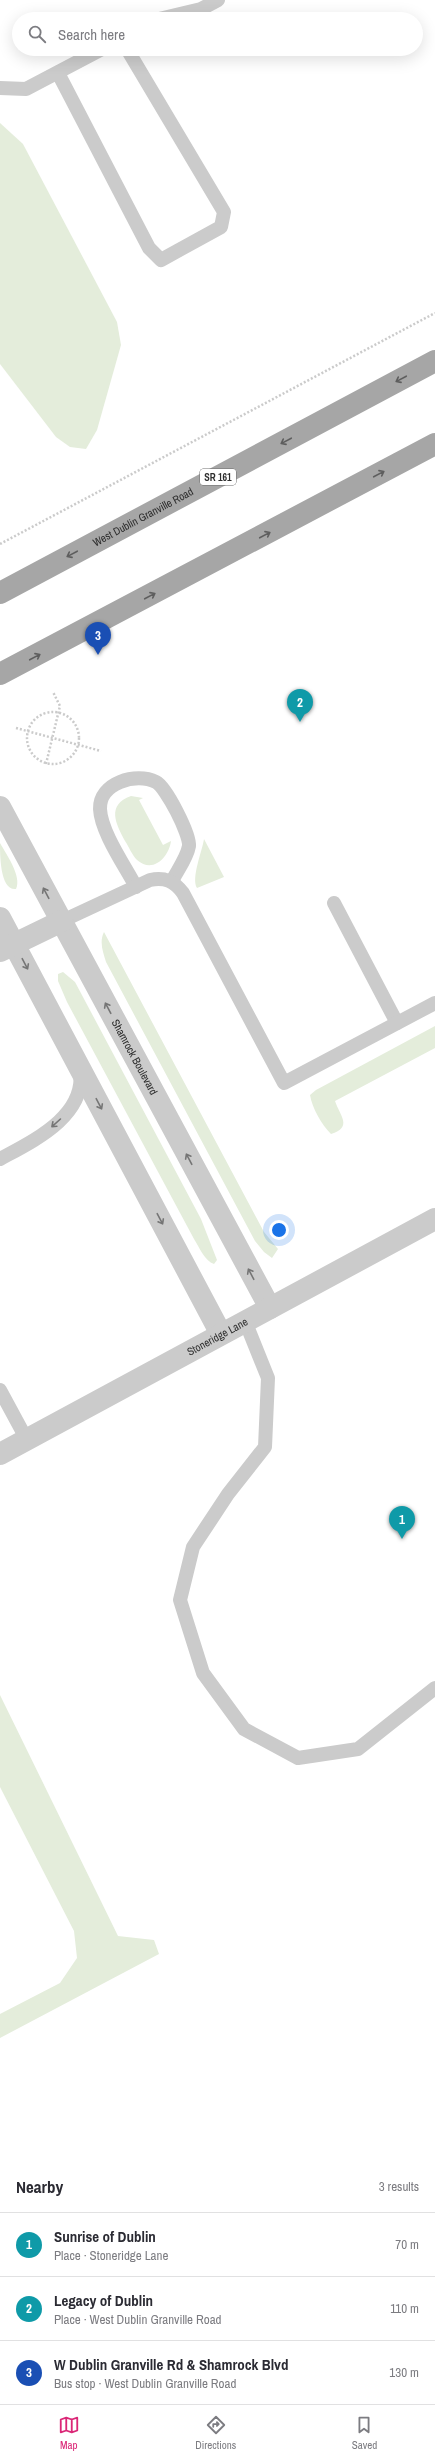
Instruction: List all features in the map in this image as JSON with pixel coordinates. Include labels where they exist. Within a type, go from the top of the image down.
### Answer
[{"type":"main road","name":"West Dublin Granville Road","points":[[0,593],[435,361]]},
{"type":"main road","points":[[0,674],[435,444]]},
{"type":"street","name":"Shamrock Boulevard","points":[[0,807],[270,1308]]},
{"type":"street","points":[[0,918],[7,947],[78,1064],[221,1334]]},
{"type":"street","points":[[7,947],[62,921]]},
{"type":"street","name":"Stoneridge Lane","points":[[0,1454],[435,1220]]},
{"type":"lane","points":[[188,12],[201,9],[218,0]]},
{"type":"lane","points":[[0,88],[26,89],[89,56]]},
{"type":"lane","points":[[58,73],[149,248],[161,260],[221,227],[224,212],[131,56]]},
{"type":"lane","points":[[136,886],[106,829],[100,810],[102,799],[106,792],[120,782],[129,779],[149,779],[160,784],[187,832],[189,844],[187,852],[172,881]]},
{"type":"lane","points":[[62,921],[136,886],[155,879],[172,881],[183,893],[284,1083],[435,1003]]},
{"type":"lane","points":[[334,903],[397,1023]]},
{"type":"lane","points":[[0,1159],[42,1135],[66,1113],[80,1083],[78,1064]]},
{"type":"lane","points":[[245,1321],[268,1378],[265,1447],[228,1494],[193,1547],[180,1600],[203,1673],[244,1729],[298,1758],[358,1749],[435,1688]]},
{"type":"lane","points":[[0,1390],[27,1440]]},
{"type":"path","points":[[0,544],[435,313]]},
{"type":"path","points":[[46,764],[60,706],[54,692]]},
{"type":"path","points":[[46,713],[59,713],[71,720],[76,727],[78,745],[75,752],[62,763],[46,764],[38,760],[28,748],[28,731],[38,717],[46,713]]},
{"type":"path","points":[[16,728],[101,751]]},
{"type":"green space","points":[[0,123],[23,144],[117,322],[121,345],[97,430],[86,449],[70,447],[56,437],[0,364]]},
{"type":"green space","points":[[131,796],[143,798],[139,800],[163,845],[171,841],[170,847],[164,858],[154,864],[143,864],[135,858],[116,822],[115,816],[118,804]]},
{"type":"green space","points":[[204,839],[224,877],[197,888],[195,878]]},
{"type":"green space","points":[[0,843],[15,872],[17,878],[16,889],[11,888],[4,878],[1,863]]},
{"type":"green space","points":[[104,932],[264,1232],[278,1249],[272,1258],[264,1252],[255,1241],[106,962],[102,943]]},
{"type":"green space","points":[[63,972],[75,982],[201,1219],[217,1260],[214,1264],[205,1257],[200,1250],[67,1002],[58,981],[58,974]]},
{"type":"green space","points":[[435,1026],[435,1048],[335,1101],[342,1116],[343,1124],[342,1128],[331,1134],[318,1116],[310,1095],[316,1090]]},
{"type":"green space","points":[[0,1695],[118,1936],[154,1940],[159,1954],[0,2038],[0,2014],[60,1983],[77,1958],[74,1931],[0,1787]]},
{"type":"place","name":"W Dublin Granville Rd & Shamrock Blvd","points":[[98,655]]},
{"type":"place","name":"Legacy of Dublin","points":[[300,722]]},
{"type":"place","name":"Sunrise of Dublin","points":[[402,1539]]}]
